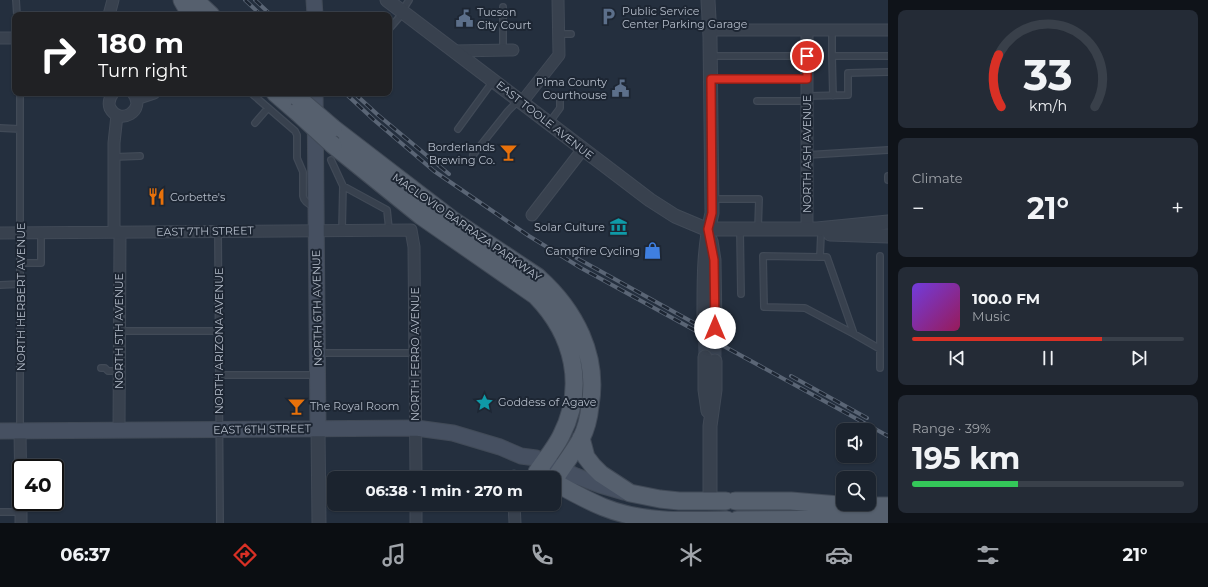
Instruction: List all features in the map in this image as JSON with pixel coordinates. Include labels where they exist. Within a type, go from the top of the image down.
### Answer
[{"type":"main road","points":[[182,0],[191,12]]},
{"type":"main road","points":[[195,0],[208,12]]},
{"type":"main road","points":[[314,0],[315,12]]},
{"type":"main road","name":"NORTH 6TH AVENUE","points":[[315,96],[318,428]]},
{"type":"main road","name":"MACLOVIO BARRAZA PARKWAY","points":[[272,100],[295,100],[333,145],[421,216],[536,296],[551,313],[564,338],[572,360],[575,380],[574,397],[568,420],[560,438],[551,471]]},
{"type":"main road","name":"MACLOVIO BARRAZA PARKWAY","points":[[333,145],[454,221],[538,277],[549,286],[564,303],[587,345],[593,382],[592,397],[588,417],[581,438],[553,471]]},
{"type":"main road","name":"EAST 6TH STREET","points":[[0,431],[416,428],[453,433],[486,443],[521,456],[530,467],[541,471]]},
{"type":"main road","points":[[581,438],[586,457],[593,466],[601,474],[630,493]]},
{"type":"main road","name":"EAST 6TH STREET","points":[[561,476],[660,499],[792,501],[851,506],[888,506]]},
{"type":"main road","name":"EAST 6TH STREET","points":[[561,481],[604,508],[652,519],[721,521],[888,519]]},
{"type":"main road","points":[[721,521],[724,500]]},
{"type":"street","points":[[110,12],[113,0]]},
{"type":"street","name":"EAST TOOLE AVENUE","points":[[387,0],[405,8],[454,51],[663,209],[684,220],[708,229]]},
{"type":"street","points":[[521,101],[559,55],[558,0]]},
{"type":"street","points":[[708,0],[711,79],[712,213],[708,229],[704,260],[710,326]]},
{"type":"street","points":[[710,30],[888,30]]},
{"type":"street","name":"NORTH ASH AVENUE","points":[[807,31],[807,229]]},
{"type":"street","points":[[0,38],[12,38]]},
{"type":"street","points":[[454,51],[508,50]]},
{"type":"street","points":[[111,96],[109,100],[111,109],[118,115],[126,116],[136,107],[135,96]]},
{"type":"street","name":"NORTH 5TH AVENUE","points":[[118,115],[114,143],[114,156],[119,331],[114,371],[119,430]]},
{"type":"street","points":[[532,215],[583,149]]},
{"type":"street","points":[[708,229],[807,229],[888,222]]},
{"type":"street","points":[[775,229],[821,234],[888,236]]},
{"type":"street","name":"EAST 7TH STREET","points":[[0,233],[411,230]]},
{"type":"street","name":"NORTH FERRO AVENUE","points":[[411,230],[414,247],[416,471]]},
{"type":"street","points":[[710,359],[715,390],[710,426],[724,500]]},
{"type":"street","name":"NORTH 6TH AVENUE","points":[[318,428],[319,523]]},
{"type":"street","name":"NORTH HERBERT AVENUE","points":[[20,430],[20,459]]},
{"type":"street","points":[[416,511],[416,523]]},
{"type":"street","points":[[514,511],[515,523]]},
{"type":"lane","points":[[16,0],[17,12]]},
{"type":"lane","points":[[503,7],[508,50]]},
{"type":"lane","points":[[392,25],[405,8]]},
{"type":"lane","points":[[832,30],[833,96]]},
{"type":"lane","points":[[559,34],[571,34]]},
{"type":"lane","points":[[710,56],[807,56]]},
{"type":"lane","points":[[832,56],[888,56]]},
{"type":"lane","points":[[757,101],[807,99],[848,95],[848,73],[888,72]]},
{"type":"lane","points":[[711,79],[807,79]]},
{"type":"lane","points":[[458,128],[493,80]]},
{"type":"lane","name":"NORTH HERBERT AVENUE","points":[[20,96],[20,430]]},
{"type":"lane","points":[[260,96],[272,100],[297,134],[297,158],[302,172],[303,196],[307,204],[316,208]]},
{"type":"lane","points":[[549,123],[560,108],[560,98]]},
{"type":"lane","points":[[255,123],[272,100]]},
{"type":"lane","points":[[473,155],[508,111],[521,101]]},
{"type":"lane","points":[[0,128],[20,129]]},
{"type":"lane","points":[[333,145],[343,186],[342,230]]},
{"type":"lane","points":[[807,155],[888,150]]},
{"type":"lane","points":[[114,156],[140,156]]},
{"type":"lane","points":[[343,186],[388,210],[389,229]]},
{"type":"lane","points":[[712,199],[759,199],[758,229]]},
{"type":"lane","points":[[740,229],[740,294]]},
{"type":"lane","name":"NORTH ARIZONA AVENUE","points":[[218,231],[220,523]]},
{"type":"lane","points":[[21,263],[42,263],[41,232]]},
{"type":"lane","points":[[820,257],[821,234]]},
{"type":"lane","points":[[854,334],[827,257],[763,256],[764,307],[805,308],[880,349]]},
{"type":"lane","points":[[880,256],[880,368]]},
{"type":"lane","points":[[0,285],[21,284]]},
{"type":"lane","points":[[119,331],[219,330]]},
{"type":"lane","points":[[318,353],[416,353]]},
{"type":"lane","points":[[101,370],[105,368],[114,371]]},
{"type":"lane","points":[[219,375],[318,375]]},
{"type":"lane","points":[[0,512],[12,510]]},
{"type":"tunnel","points":[[704,323],[705,357]]},
{"type":"tunnel","points":[[715,328],[715,361]]},
{"type":"railway","points":[[245,0],[258,12]]},
{"type":"railway","points":[[255,0],[268,12]]},
{"type":"railway","points":[[348,96],[434,171],[529,236],[581,268],[888,436]]},
{"type":"railway","points":[[357,96],[449,174]]},
{"type":"railway","points":[[564,251],[714,334]]},
{"type":"railway","points":[[791,376],[867,418]]},
{"type":"place","name":"Public Service Center Parking Garage","points":[[609,17]]},
{"type":"place","name":"Tucson City Court","points":[[464,18]]},
{"type":"place","name":"Pima County Courthouse","points":[[620,88]]},
{"type":"place","name":"Borderlands Brewing Co.","points":[[508,153]]},
{"type":"place","name":"Corbette's","points":[[157,197]]},
{"type":"place","name":"Solar Culture","points":[[618,227]]},
{"type":"place","name":"Campfire Cycling","points":[[653,251]]},
{"type":"place","name":"Goddess of Agave","points":[[485,402]]},
{"type":"place","name":"The Royal Room","points":[[297,406]]},
{"type":"route","points":[[715,328],[714,260],[708,229],[712,213],[711,79],[807,79],[807,56]]}]
